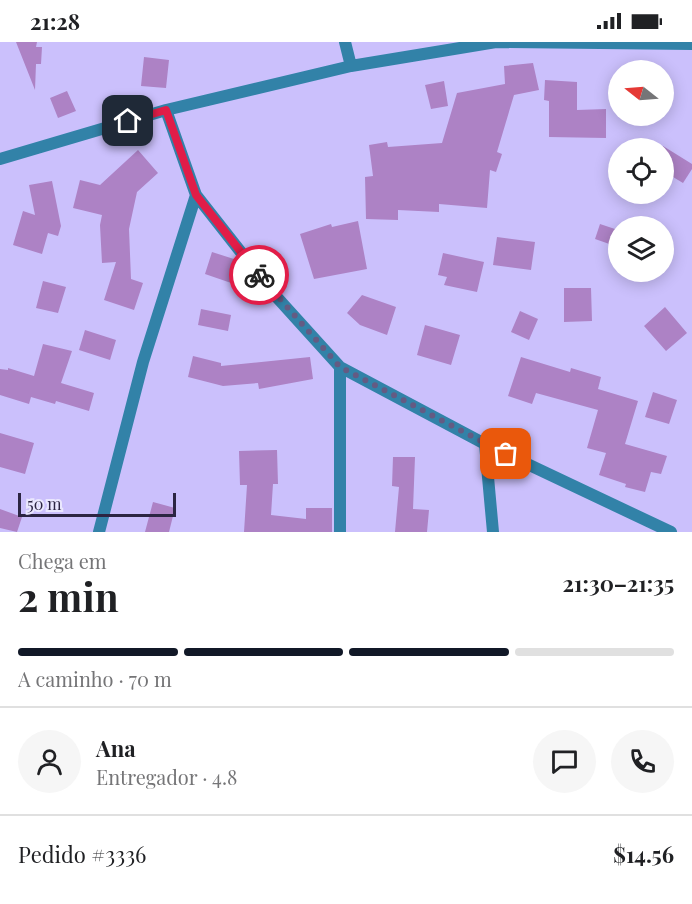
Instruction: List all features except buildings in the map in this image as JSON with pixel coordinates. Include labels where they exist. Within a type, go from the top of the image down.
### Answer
[{"type":"street","points":[[345,42],[351,66]]},
{"type":"street","points":[[0,159],[166,110],[351,66],[496,42],[692,44]]},
{"type":"street","points":[[166,110],[196,195],[273,293],[340,367],[485,444],[671,532]]},
{"type":"street","points":[[99,532],[143,362],[196,195]]},
{"type":"street","points":[[340,367],[340,532]]},
{"type":"street","points":[[485,444],[493,532]]},
{"type":"way so far","points":[[259,275],[340,367],[506,454]]},
{"type":"route","points":[[128,121],[166,110],[196,195],[259,275]]}]
